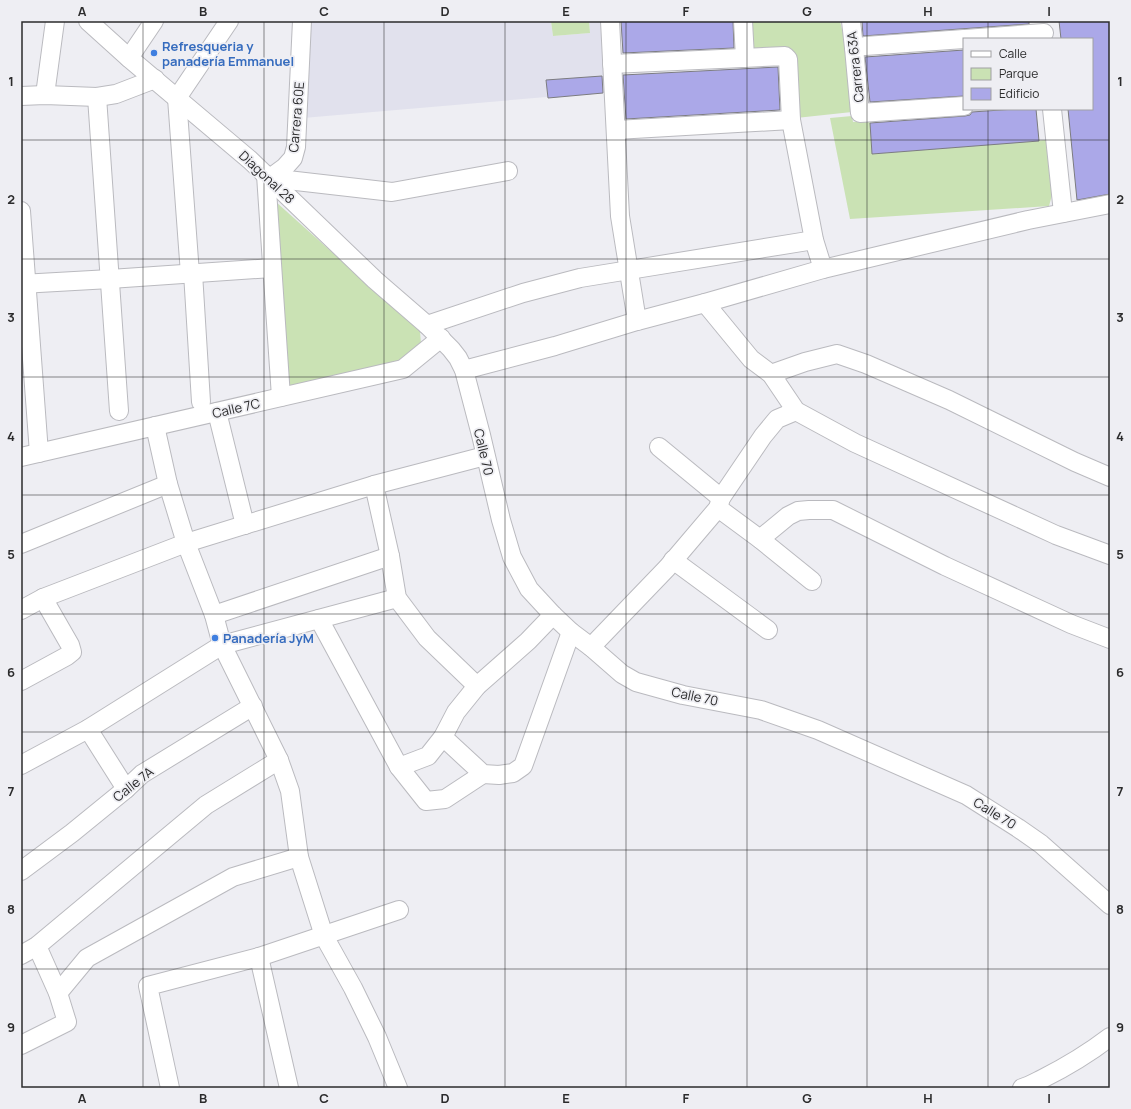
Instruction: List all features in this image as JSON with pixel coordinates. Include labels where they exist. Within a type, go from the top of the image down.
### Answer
[{"type":"street","points":[[45,95],[55,21]]},
{"type":"street","name":"Diagonal 28","points":[[88,21],[129,58],[268,176],[375,280],[440,338]]},
{"type":"street","points":[[129,58],[154,21]]},
{"type":"street","points":[[201,402],[177,98],[229,21]]},
{"type":"street","name":"Carrera 60E","points":[[268,176],[285,167],[293,158],[296,147],[302,21]]},
{"type":"street","points":[[610,21],[620,216],[637,321]]},
{"type":"street","points":[[743,21],[745,58]]},
{"type":"street","name":"Carrera 63A","points":[[851,21],[860,113],[963,106]]},
{"type":"street","points":[[974,38],[1044,31]]},
{"type":"street","points":[[854,48],[963,39]]},
{"type":"street","points":[[612,64],[785,56],[788,59],[791,120],[814,240],[823,269]]},
{"type":"street","points":[[21,96],[45,95],[97,97],[116,94],[155,79]]},
{"type":"street","points":[[97,97],[119,411]]},
{"type":"street","points":[[1052,110],[1063,213]]},
{"type":"street","points":[[616,130],[791,120]]},
{"type":"street","points":[[281,397],[272,268],[268,176],[392,192],[508,171]]},
{"type":"street","points":[[464,370],[556,346],[637,321],[823,269],[1028,220],[1110,204]]},
{"type":"street","points":[[21,210],[24,284],[39,453]]},
{"type":"street","points":[[427,325],[497,301],[580,278],[814,240]]},
{"type":"street","points":[[24,284],[272,268]]},
{"type":"street","points":[[705,303],[751,359],[771,374],[796,411],[855,443],[1049,532],[1110,555]]},
{"type":"street","name":"Calle 7C","points":[[21,457],[403,369],[440,338]]},
{"type":"street","name":"Calle 70","points":[[440,338],[458,358],[464,370],[481,435],[500,520],[512,557],[530,588],[553,615],[571,632],[622,674],[636,682],[684,695],[761,710],[818,730],[966,795],[1041,844],[1110,905]]},
{"type":"street","points":[[771,374],[806,362],[837,354],[866,364],[949,400],[1075,462],[1110,477]]},
{"type":"street","points":[[591,647],[667,568],[719,503],[763,436],[776,419],[796,411]]},
{"type":"street","points":[[217,412],[245,525]]},
{"type":"street","points":[[155,426],[168,484],[186,543],[214,615],[222,645],[279,760],[290,791],[299,857],[324,936],[353,988],[377,1037],[398,1088]]},
{"type":"street","points":[[659,446],[719,503],[760,539],[812,581]]},
{"type":"street","points":[[21,610],[43,598],[186,543],[374,486],[485,456]]},
{"type":"street","points":[[21,544],[168,484]]},
{"type":"street","points":[[374,486],[390,556],[397,598],[428,638],[477,686]]},
{"type":"street","points":[[760,539],[788,516],[798,511],[833,510],[945,566],[1071,624],[1110,639]]},
{"type":"street","points":[[214,615],[390,556]]},
{"type":"street","points":[[673,560],[768,630]]},
{"type":"street","points":[[21,681],[72,652],[43,598]]},
{"type":"street","points":[[21,765],[88,729],[222,645],[397,598]]},
{"type":"street","points":[[399,767],[428,756],[442,738],[456,712],[477,686],[528,641],[553,615]]},
{"type":"street","points":[[319,619],[399,767],[426,801],[445,799],[483,774],[499,775],[513,773],[523,766],[571,632]]},
{"type":"street","name":"Calle 7A","points":[[21,871],[126,789],[142,774],[253,706]]},
{"type":"street","points":[[88,729],[126,789]]},
{"type":"street","points":[[442,738],[483,774]]},
{"type":"street","points":[[21,956],[37,946],[206,805],[279,760]]},
{"type":"street","points":[[58,994],[87,958],[233,877],[299,857]]},
{"type":"street","points":[[170,1088],[148,986],[259,958],[399,910]]},
{"type":"street","points":[[21,1044],[67,1022],[58,994],[37,946]]},
{"type":"street","points":[[259,958],[289,1088]]},
{"type":"street","points":[[1022,1088],[1057,1072],[1089,1053],[1110,1037]]},
{"type":"shaded area","points":[[308,21],[551,21],[553,36],[590,33],[589,21],[600,21],[605,92],[303,118]]},
{"type":"green space","points":[[551,21],[589,21],[590,33],[553,36]]},
{"type":"green space","points":[[749,21],[840,21],[843,33],[852,112],[796,118],[783,49],[751,48]]},
{"type":"green space","points":[[852,116],[853,122],[870,120],[872,154],[1046,140],[1054,188],[1049,206],[850,219],[830,118]]},
{"type":"green space","points":[[276,202],[420,331],[421,344],[399,361],[289,387]]},
{"type":"building","points":[[621,21],[733,21],[734,48],[623,53]]},
{"type":"building","points":[[862,21],[1029,21],[1029,24],[863,36]]},
{"type":"building","points":[[1059,21],[1110,21],[1110,194],[1077,200],[1068,110],[1093,110],[1093,38],[1061,38]]},
{"type":"building","points":[[963,50],[963,96],[870,102],[865,57]]},
{"type":"building","points":[[778,67],[780,110],[626,119],[623,75]]},
{"type":"building","points":[[602,76],[603,93],[548,98],[546,80]]},
{"type":"building","points":[[1036,110],[1039,141],[872,154],[870,123],[965,116],[970,115],[972,112]]},
{"type":"place","name":"Refresqueria y panadería Emmanuel","points":[[154,53]]},
{"type":"place","name":"Panadería JyM","points":[[215,638]]}]
